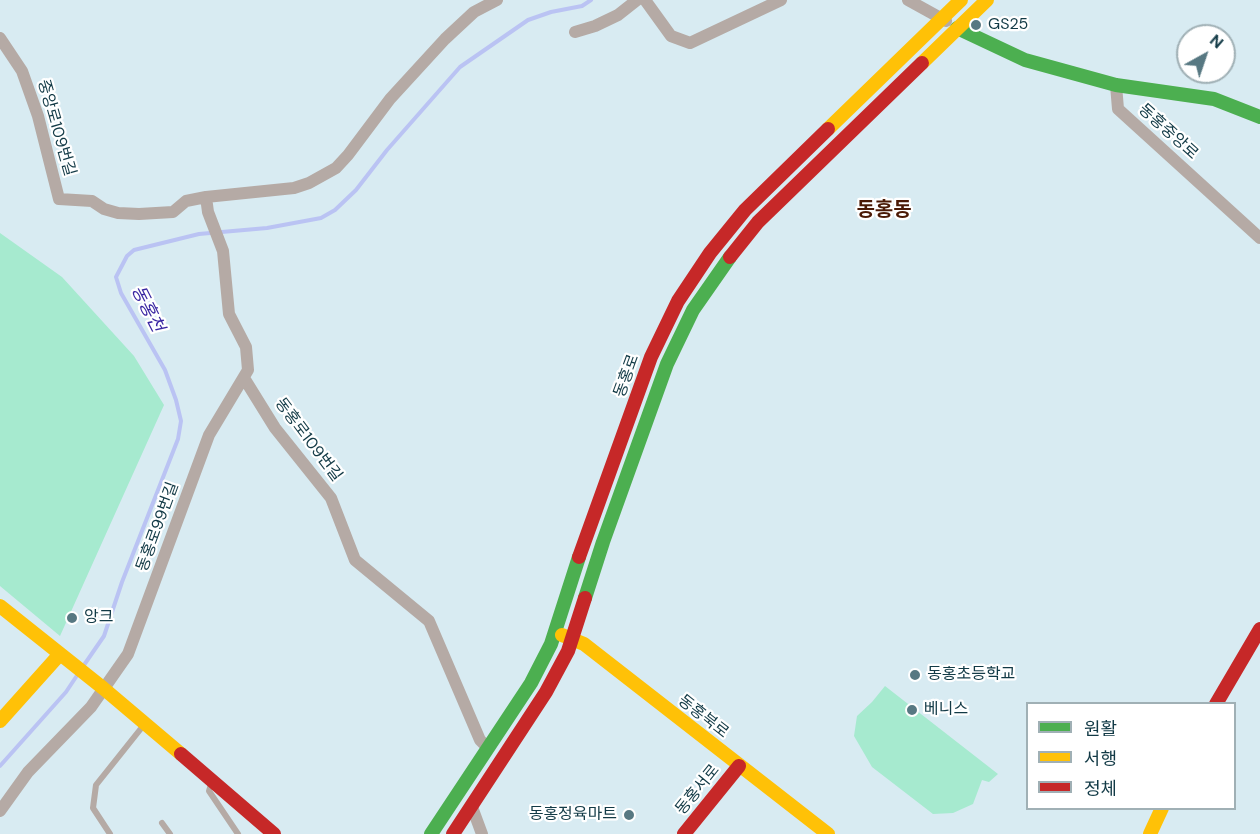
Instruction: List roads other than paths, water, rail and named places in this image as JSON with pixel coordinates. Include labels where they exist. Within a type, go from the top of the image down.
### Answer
[{"type":"main road","name":"동홍로","points":[[431,834],[531,683],[551,644],[586,536],[651,357],[678,301],[710,253],[745,210],[961,0]]},
{"type":"main road","name":"동홍로","points":[[453,834],[546,692],[568,651],[603,542],[667,364],[693,310],[724,264],[758,222],[987,0]]},
{"type":"main road","points":[[957,28],[1025,60],[1116,84],[1214,99],[1260,117]]},
{"type":"main road","points":[[0,606],[99,685],[274,834]]},
{"type":"main road","points":[[1217,702],[1260,629]]},
{"type":"main road","name":"동홍북로","points":[[554,633],[584,644],[828,834]]},
{"type":"main road","points":[[0,721],[64,657]]},
{"type":"main road","name":"동홍서로","points":[[684,834],[739,766]]},
{"type":"main road","points":[[1150,834],[1161,810]]},
{"type":"street","points":[[244,378],[248,370],[246,348],[229,314],[223,251],[208,212],[206,197],[294,188],[309,183],[336,168],[390,99],[445,39],[474,12],[496,0]]},
{"type":"street","points":[[575,32],[618,15],[637,0]]},
{"type":"street","points":[[645,0],[671,36],[690,43],[781,0]]},
{"type":"street","points":[[908,0],[957,28]]},
{"type":"street","name":"중앙로109번길","points":[[0,38],[22,71],[38,116],[59,199],[92,201],[104,209],[118,213],[139,214],[173,212],[186,201],[206,197]]},
{"type":"street","name":"동홍중앙로","points":[[1116,84],[1118,109],[1260,238]]},
{"type":"street","name":"동홍로99번길","points":[[0,811],[28,772],[91,707],[99,685],[128,654],[209,435],[244,378]]},
{"type":"street","name":"동홍로109번길","points":[[244,378],[275,428],[331,498],[355,560],[429,621],[480,740],[488,748]]},
{"type":"street","points":[[472,807],[482,834]]},
{"type":"lane","points":[[110,834],[93,808],[96,785],[145,724]]},
{"type":"lane","points":[[212,781],[209,791],[238,834]]},
{"type":"lane","points":[[162,823],[170,834]]},
{"type":"waterway","name":"동홍천","points":[[84,665],[104,636],[122,582],[178,439],[181,421],[165,370],[121,293],[116,277],[127,256],[134,250],[199,234],[267,228],[321,218],[335,210],[356,190],[387,150],[460,67],[528,20],[551,12],[582,6],[591,0]]},
{"type":"waterway","name":"동홍천","points":[[0,766],[66,692],[78,674]]},
{"type":"place","name":"GS25","points":[[976,25]]},
{"type":"place","name":"앙크","points":[[72,618]]},
{"type":"place","name":"동홍초등학교","points":[[915,675]]},
{"type":"place","name":"베니스","points":[[912,710]]},
{"type":"place","name":"동홍정육마트","points":[[629,815]]},
{"type":"district","name":"동홍동","points":[[884,211]]}]
